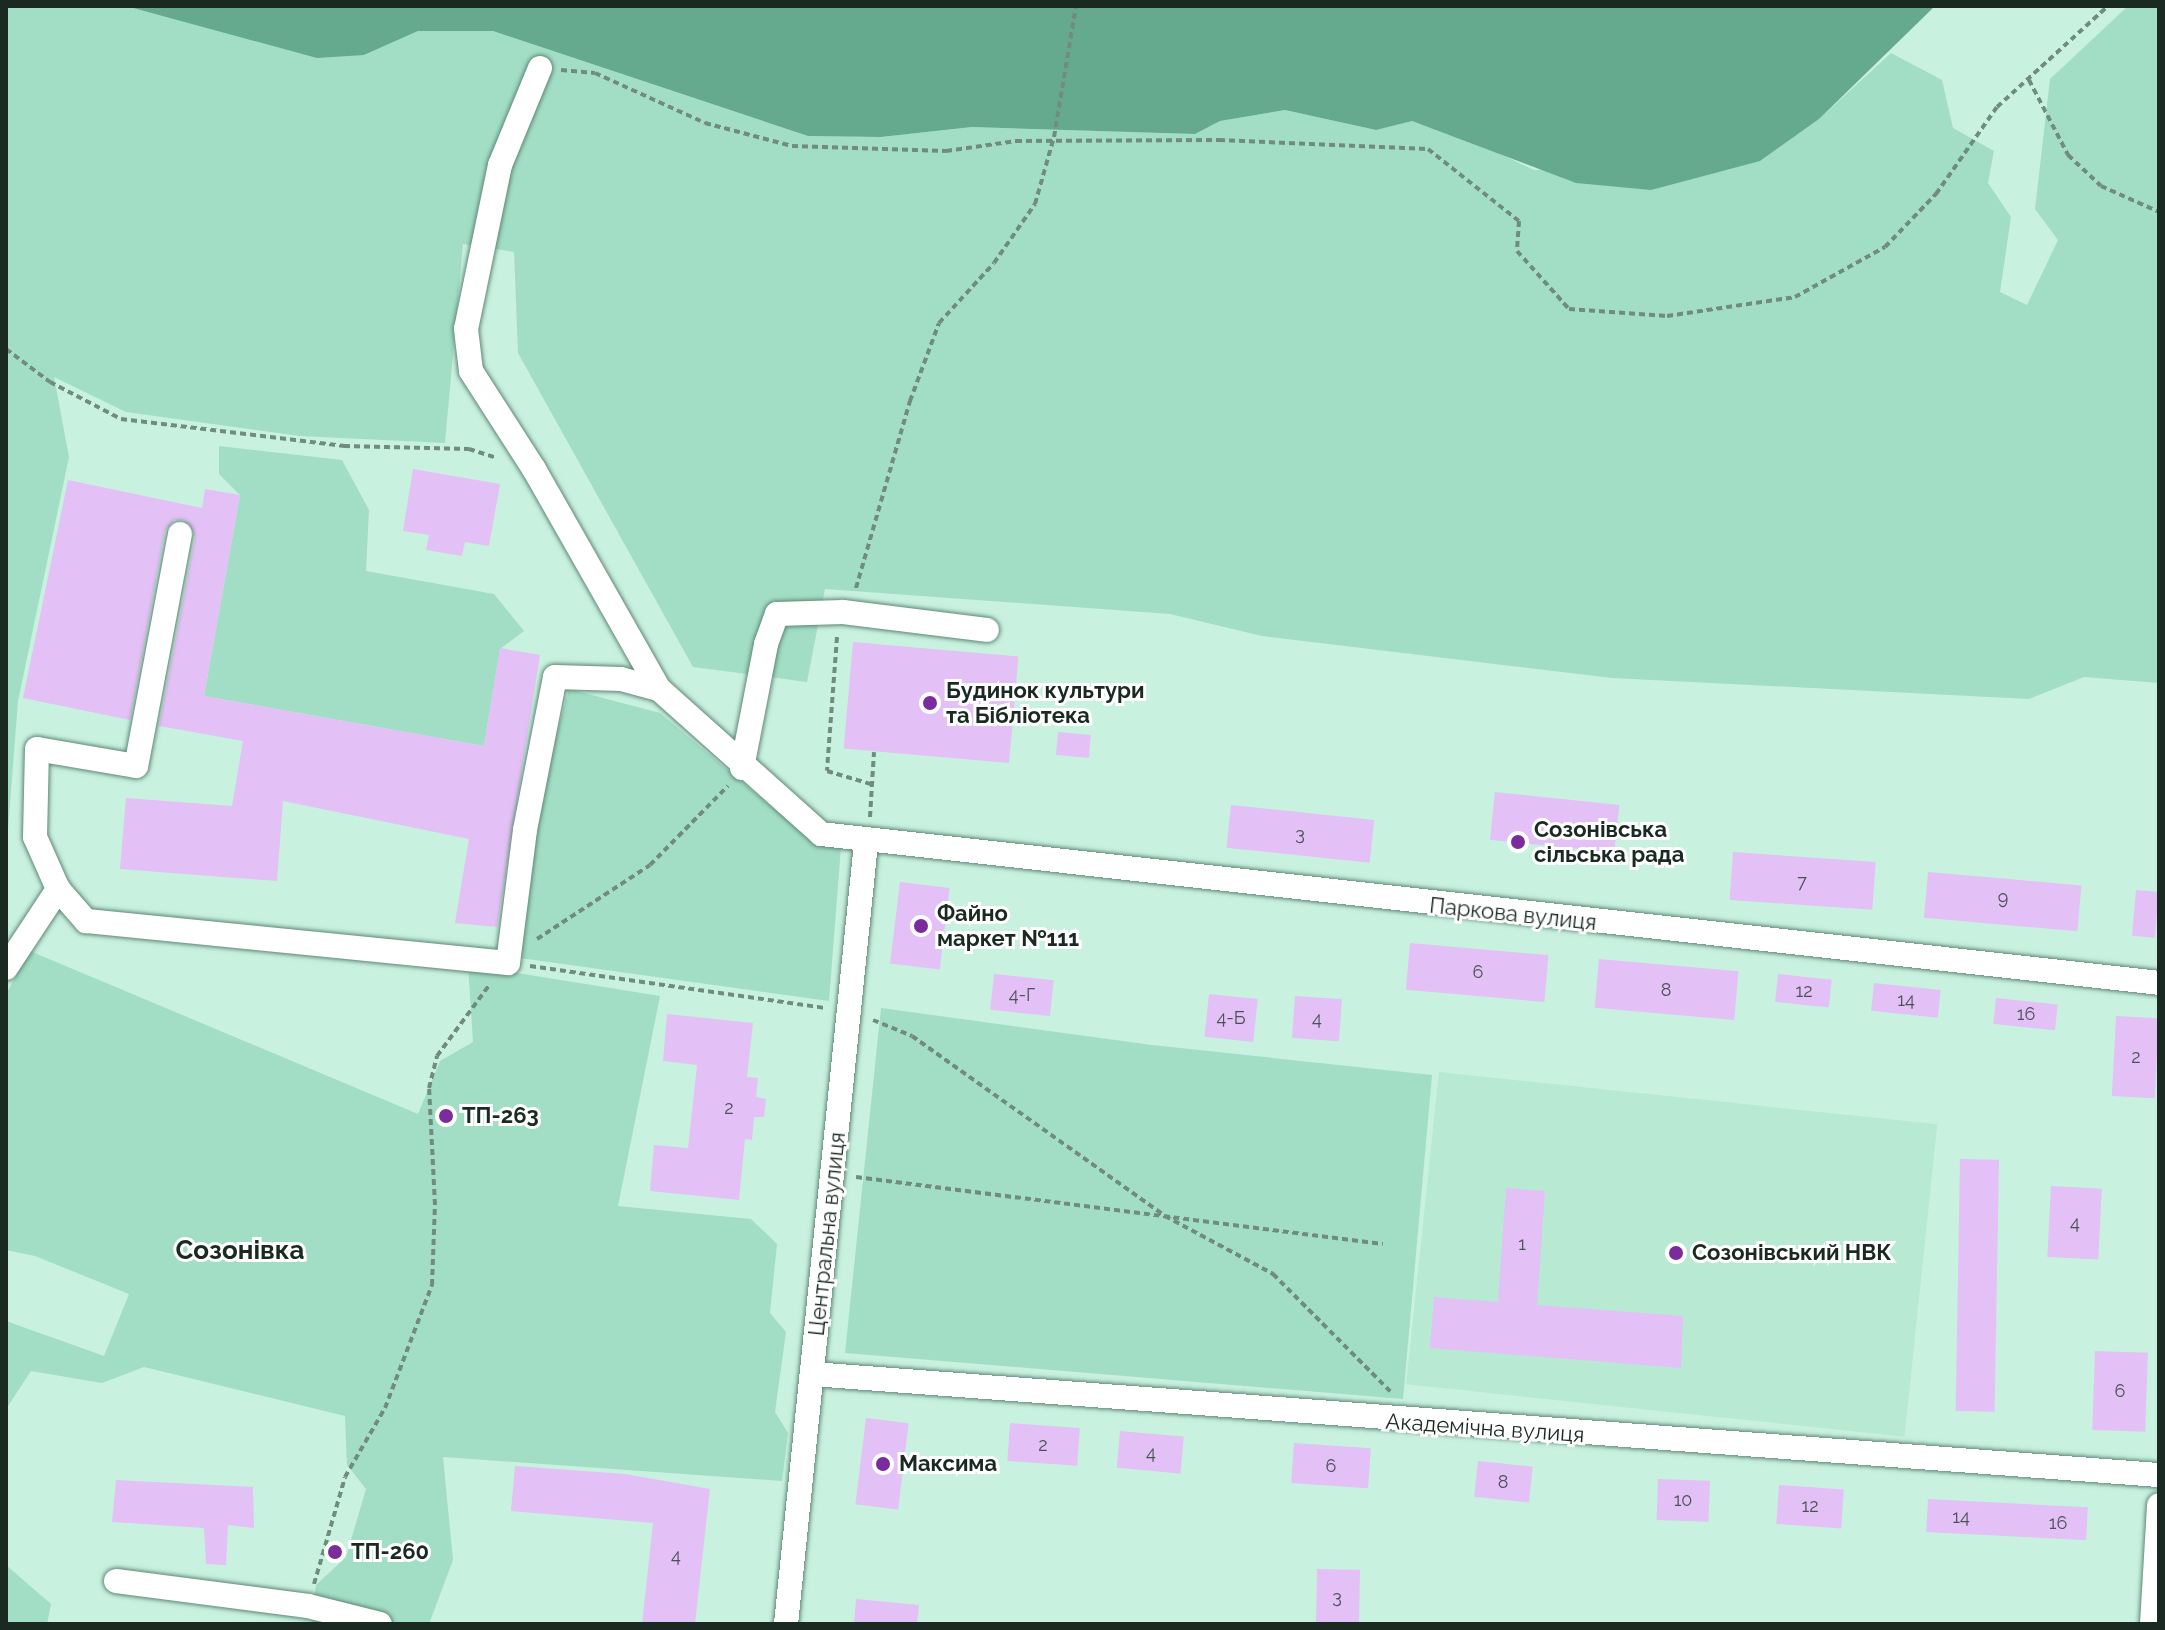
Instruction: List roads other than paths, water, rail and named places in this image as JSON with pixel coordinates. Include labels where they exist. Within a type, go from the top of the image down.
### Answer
[{"type":"street","points":[[540,68],[500,165],[466,329],[471,371],[534,469],[659,689]]},
{"type":"street","points":[[180,534],[136,766],[37,749],[35,837],[58,889],[86,921],[508,963],[525,830],[555,677],[621,679],[659,689]]},
{"type":"street","points":[[742,768],[766,644],[777,614],[843,612],[987,630]]},
{"type":"street","name":"Паркова вулиця","points":[[659,689],[742,768],[821,834],[866,843],[2159,983]]},
{"type":"street","name":"Центральна вулиця","points":[[786,1624],[852,1012],[866,843]]},
{"type":"street","points":[[6,968],[58,889]]},
{"type":"street","name":"Академічна вулиця","points":[[812,1374],[1423,1423],[2159,1475]]},
{"type":"street","points":[[2152,1624],[2159,1505]]},
{"type":"street","points":[[116,1581],[308,1606],[380,1624]]},
{"type":"place","name":"Будинок культури та Бібліотека","points":[[930,703]]},
{"type":"place","name":"Созонівська сільська рада","points":[[1518,842]]},
{"type":"place","name":"Файно маркет №111","points":[[921,926]]},
{"type":"place","name":"ТП-263","points":[[446,1116]]},
{"type":"place","name":"Созонівський НВК","points":[[1676,1253]]},
{"type":"place","name":"Максима","points":[[883,1464]]},
{"type":"place","name":"ТП-260","points":[[335,1552]]},
{"type":"district","name":"Созонівка","points":[[240,1251]]}]
